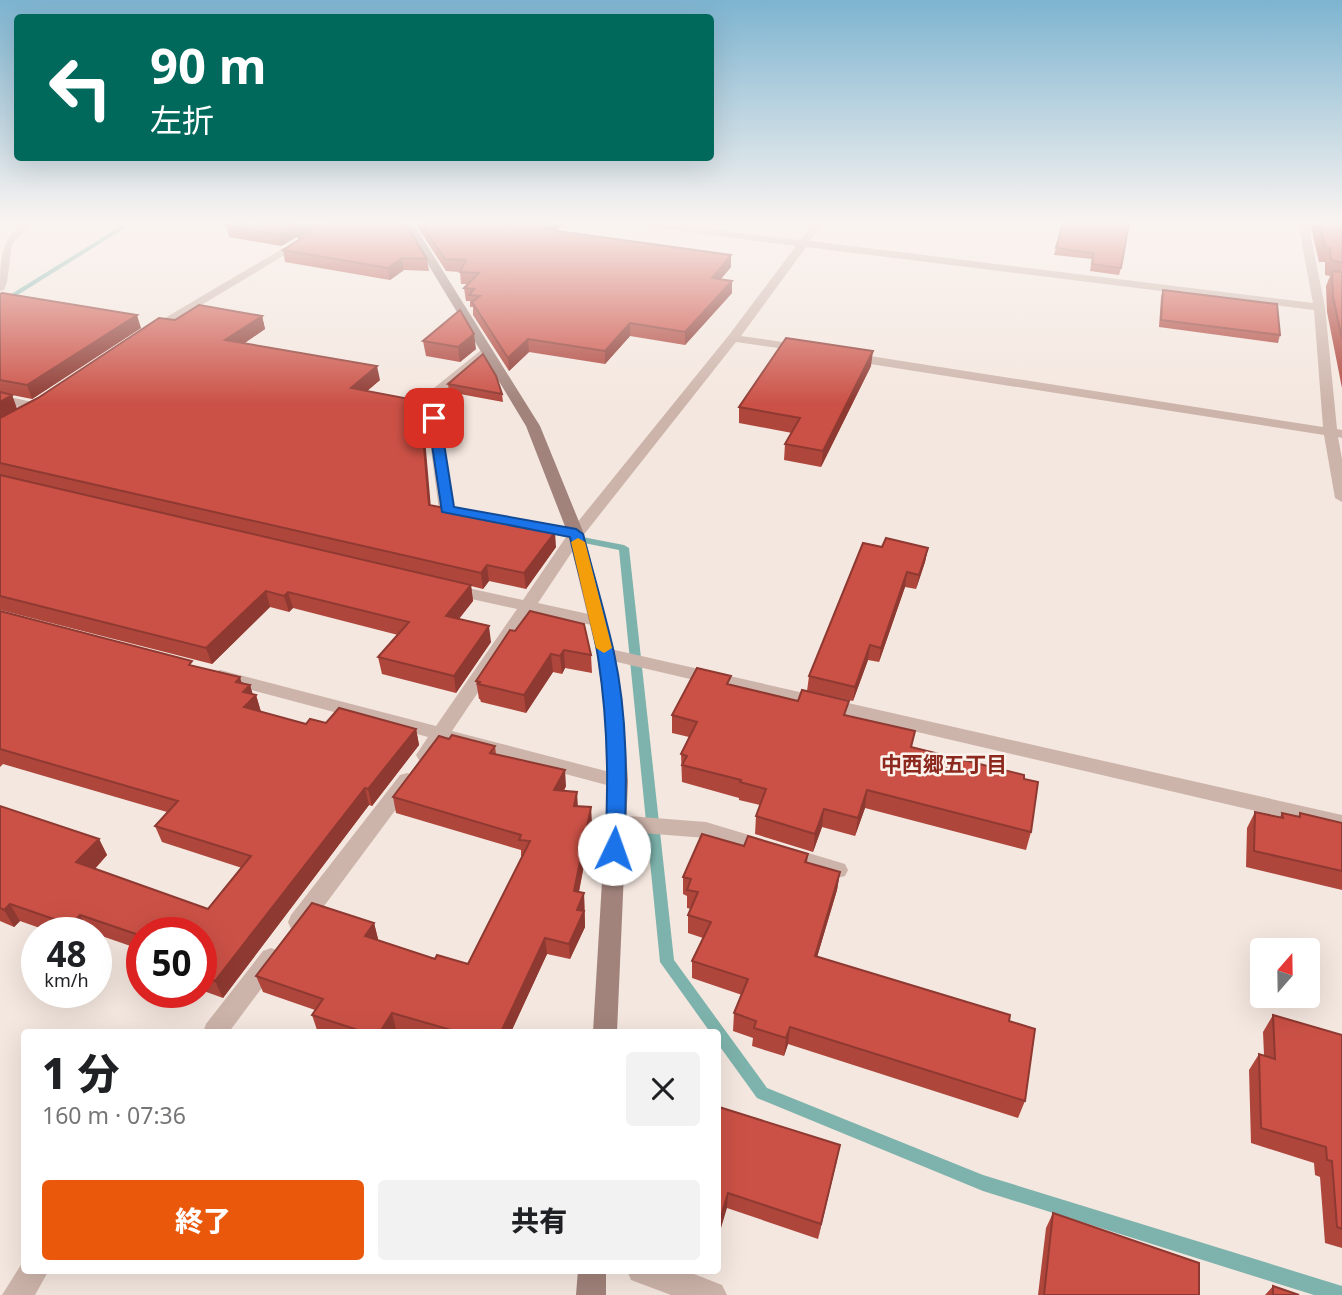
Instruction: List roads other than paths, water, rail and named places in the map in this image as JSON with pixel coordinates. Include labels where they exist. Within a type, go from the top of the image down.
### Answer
[{"type":"main road","points":[[444,283],[533,426],[576,534],[606,654],[615,722],[618,781],[605,1029]]},
{"type":"main road","points":[[591,1295],[592,1274]]},
{"type":"street","points":[[139,338],[231,283]]},
{"type":"street","points":[[217,1029],[441,735],[576,534],[773,283]]},
{"type":"street","points":[[1122,283],[1319,307]]},
{"type":"street","points":[[1317,283],[1342,498]]},
{"type":"street","points":[[733,338],[812,351]]},
{"type":"street","points":[[485,351],[430,396],[447,510],[576,534]]},
{"type":"street","points":[[838,355],[1336,433]]},
{"type":"street","points":[[0,399],[42,403],[18,418]]},
{"type":"street","points":[[433,585],[596,621]]},
{"type":"street","points":[[606,654],[1342,823]]},
{"type":"street","points":[[200,671],[618,781]]},
{"type":"street","points":[[616,823],[706,831],[837,870]]},
{"type":"street","points":[[17,1295],[32,1274]]},
{"type":"street","points":[[652,1274],[712,1295]]},
{"type":"waterway","points":[[0,304],[33,283]]},
{"type":"waterway","points":[[572,538],[624,548],[667,962],[716,1029]]},
{"type":"waterway","points":[[721,1036],[762,1093],[983,1183],[1342,1295]]},
{"type":"district","name":"中西郷五丁目","points":[[944,764]]}]
